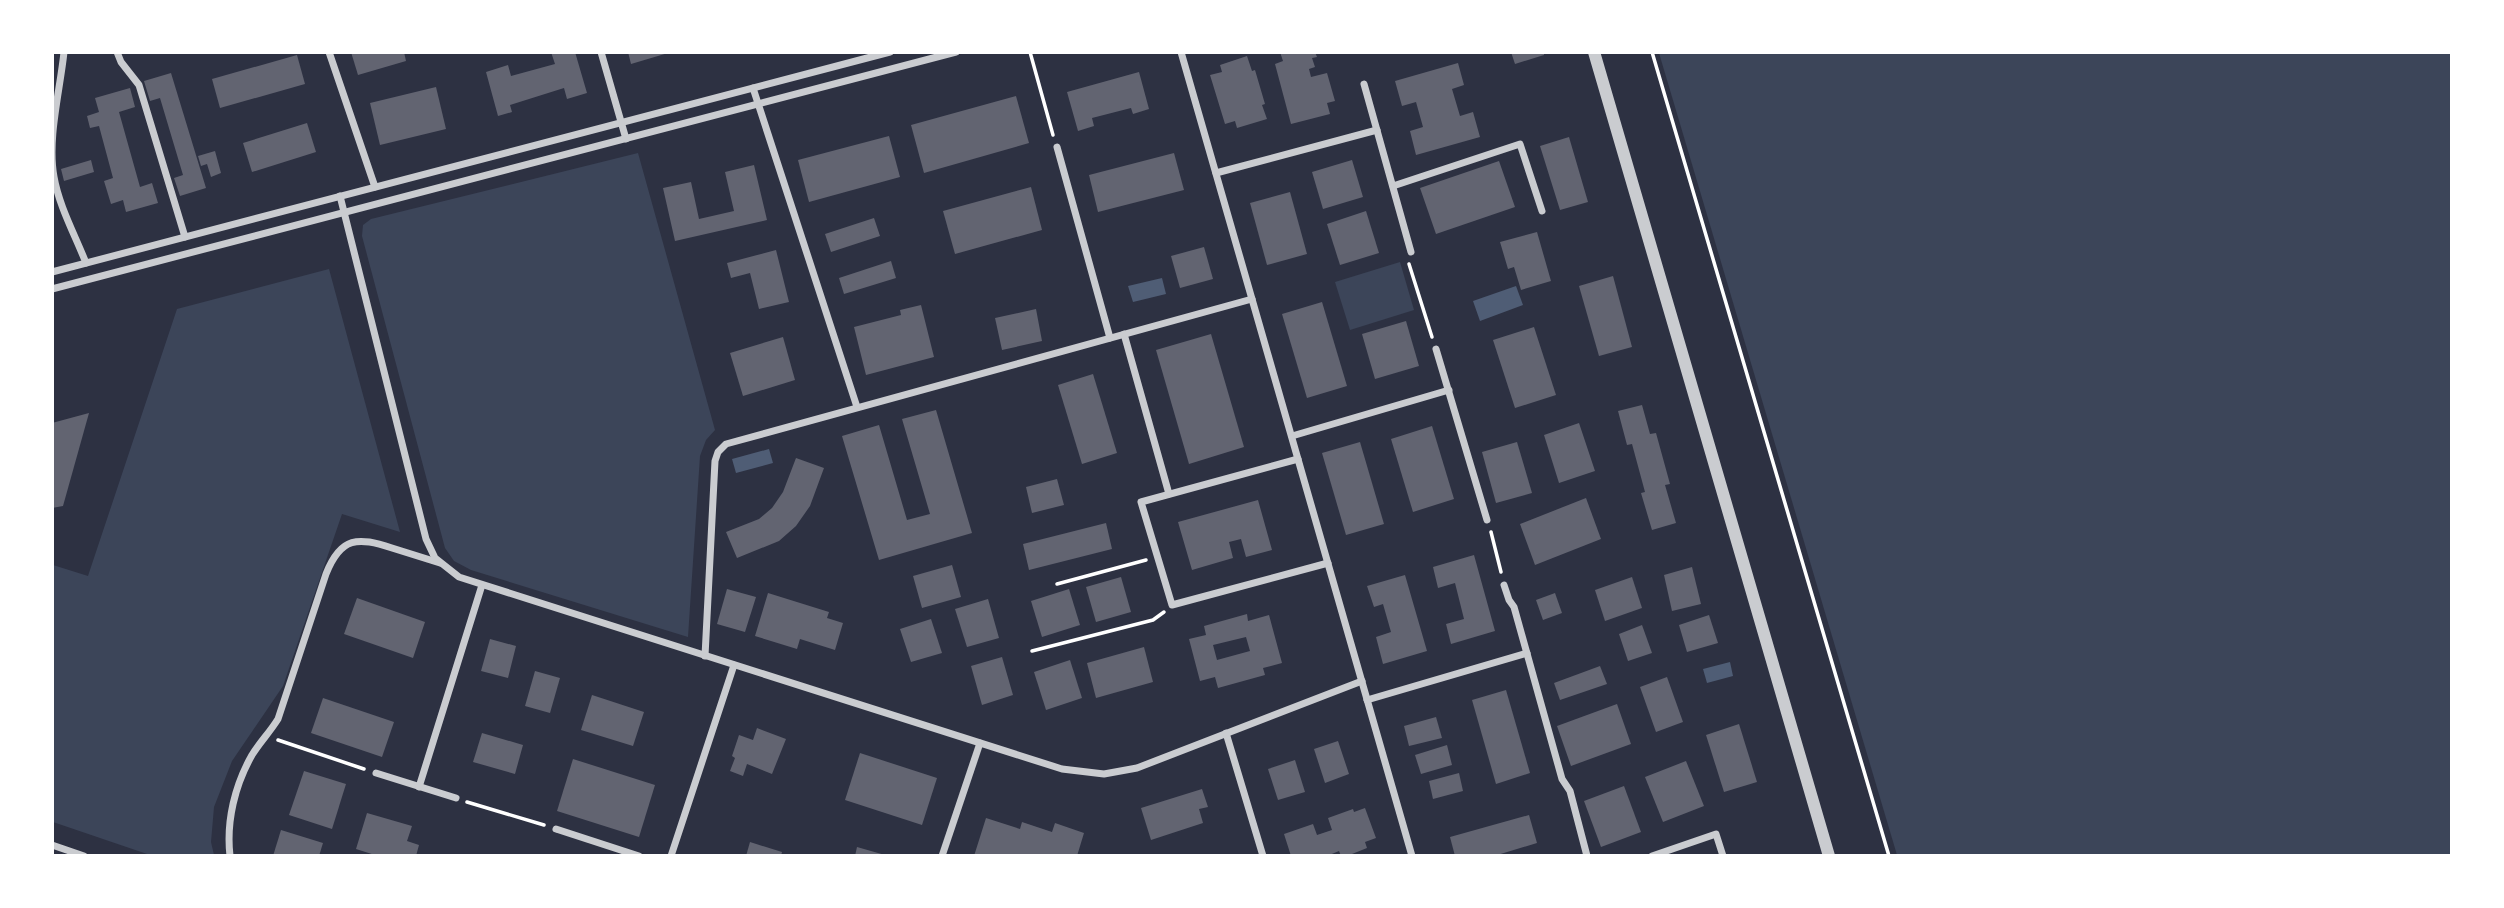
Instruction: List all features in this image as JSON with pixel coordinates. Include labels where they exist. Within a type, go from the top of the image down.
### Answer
[{"type":"street","points":[[64,52],[53,155],[54,175],[86,263]]},
{"type":"street","points":[[117,52],[121,62],[139,85],[185,237]]},
{"type":"street","points":[[329,52],[375,187]]},
{"type":"street","points":[[601,52],[626,139]]},
{"type":"street","points":[[52,272],[890,52]]},
{"type":"street","points":[[52,289],[956,52]]},
{"type":"street","points":[[1181,52],[1412,856]]},
{"type":"street","points":[[1594,52],[1829,856]]},
{"type":"street","points":[[879,54],[884,71]]},
{"type":"street","points":[[1364,84],[1411,252]]},
{"type":"street","points":[[753,88],[857,407]]},
{"type":"street","points":[[1216,173],[1377,130]]},
{"type":"street","points":[[1393,186],[1520,144],[1542,211]]},
{"type":"street","points":[[1057,147],[1110,338]]},
{"type":"street","points":[[340,197],[426,539],[440,564]]},
{"type":"street","points":[[705,656],[715,461],[718,452],[730,442],[1252,299]]},
{"type":"street","points":[[1124,334],[1169,494]]},
{"type":"street","points":[[1436,349],[1488,520]]},
{"type":"street","points":[[1292,436],[1448,390]]},
{"type":"street","points":[[1298,459],[1141,502],[1157,558],[1172,606],[1328,563]]},
{"type":"street","points":[[230,856],[227,832],[233,802],[253,753],[278,719],[331,562],[352,542],[364,540],[440,564],[459,576],[482,585],[1070,771],[1104,774],[1137,768],[1362,681]]},
{"type":"street","points":[[419,787],[482,585]]},
{"type":"street","points":[[1504,585],[1514,607],[1562,779],[1570,791],[1587,856]]},
{"type":"street","points":[[1367,700],[1527,653]]},
{"type":"street","points":[[671,856],[733,665]]},
{"type":"street","points":[[1226,733],[1263,856]]},
{"type":"street","points":[[942,856],[980,743]]},
{"type":"street","points":[[376,773],[456,798]]},
{"type":"street","points":[[556,829],[639,856]]},
{"type":"street","points":[[1652,856],[1716,834],[1723,856]]},
{"type":"street","points":[[52,845],[84,856]]},
{"type":"path","points":[[1030,52],[1057,147]]},
{"type":"path","points":[[1652,52],[1889,856]]},
{"type":"path","points":[[1411,252],[1408,262],[1436,349]]},
{"type":"path","points":[[1488,520],[1504,585]]},
{"type":"path","points":[[1057,584],[1157,558]]},
{"type":"path","points":[[1032,651],[1153,620],[1172,606]]},
{"type":"path","points":[[268,736],[376,773]]},
{"type":"path","points":[[456,798],[556,829]]},
{"type":"shaded area","points":[[1659,53],[2451,53],[2451,855],[1897,855]]},
{"type":"shaded area","points":[[638,153],[715,430],[706,440],[700,456],[688,637],[471,570],[454,561],[445,548],[362,236],[363,225],[371,219]]},
{"type":"shaded area","points":[[1400,262],[1414,310],[1350,330],[1335,282]]},
{"type":"shaded area","points":[[329,269],[400,532],[342,514],[283,686],[232,761],[214,807],[211,842],[214,855],[150,855],[53,822],[53,565],[88,576],[177,309]]},
{"type":"shaded area","points":[[1162,278],[1166,294],[1133,302],[1128,286]]},
{"type":"shaded area","points":[[1516,286],[1523,305],[1480,321],[1473,301]]},
{"type":"shaded area","points":[[769,449],[773,463],[736,473],[732,459]]},
{"type":"shaded area","points":[[1730,662],[1733,676],[1707,683],[1703,669]]},
{"type":"building","points":[[351,52],[404,52],[406,61],[358,75]]},
{"type":"building","points":[[551,52],[575,52],[587,93],[567,99],[564,88],[510,105],[512,112],[498,116],[486,72],[508,65],[511,76],[555,64]]},
{"type":"building","points":[[628,52],[667,52],[668,53],[631,64]]},
{"type":"building","points":[[1280,52],[1315,52],[1317,57],[1312,58],[1315,67],[1309,69],[1311,77],[1327,73],[1335,101],[1327,103],[1330,114],[1291,124],[1275,64],[1283,61]]},
{"type":"building","points":[[1511,52],[1544,52],[1544,55],[1515,64]]},
{"type":"building","points":[[297,55],[305,84],[220,108],[212,79]]},
{"type":"building","points":[[1247,56],[1252,71],[1255,70],[1267,119],[1237,128],[1235,121],[1225,124],[1210,75],[1222,72],[1220,65]]},
{"type":"building","points":[[1458,63],[1464,85],[1452,89],[1460,116],[1473,112],[1480,137],[1416,155],[1410,131],[1423,127],[1416,102],[1402,106],[1395,81]]},
{"type":"building","points":[[1139,72],[1149,109],[1133,114],[1131,108],[1092,118],[1094,126],[1078,131],[1067,92]]},
{"type":"building","points":[[171,73],[206,188],[180,196],[174,178],[183,175],[160,98],[150,101],[144,81]]},
{"type":"building","points":[[436,87],[446,129],[380,145],[370,103]]},
{"type":"building","points":[[130,88],[135,107],[119,112],[140,187],[152,183],[158,203],[126,212],[123,200],[111,204],[104,181],[113,178],[99,126],[90,128],[87,116],[99,112],[95,98]]},
{"type":"building","points":[[1016,96],[1029,143],[924,173],[911,125]]},
{"type":"building","points":[[307,123],[316,152],[252,172],[243,143]]},
{"type":"building","points":[[889,136],[900,177],[809,202],[798,160]]},
{"type":"building","points":[[1569,137],[1588,202],[1560,210],[1540,146]]},
{"type":"building","points":[[215,151],[221,173],[211,177],[207,164],[201,166],[198,156]]},
{"type":"building","points":[[1174,153],[1184,190],[1098,212],[1089,175]]},
{"type":"building","points":[[91,160],[94,172],[64,181],[61,169]]},
{"type":"building","points":[[1352,160],[1363,197],[1323,209],[1312,172]]},
{"type":"building","points":[[1499,161],[1515,207],[1436,234],[1420,188]]},
{"type":"building","points":[[754,165],[767,220],[675,241],[663,188],[691,182],[699,219],[734,211],[725,172]]},
{"type":"building","points":[[1031,187],[1042,230],[955,254],[943,211]]},
{"type":"building","points":[[1290,192],[1307,254],[1267,265],[1250,203]]},
{"type":"building","points":[[1366,211],[1379,253],[1340,265],[1327,224]]},
{"type":"building","points":[[874,218],[880,236],[831,252],[825,234]]},
{"type":"building","points":[[1537,232],[1551,281],[1521,290],[1514,267],[1508,269],[1500,242]]},
{"type":"building","points":[[1204,247],[1213,279],[1180,288],[1171,256]]},
{"type":"building","points":[[776,250],[789,302],[759,309],[750,273],[731,278],[727,263]]},
{"type":"building","points":[[891,261],[896,278],[844,294],[839,278]]},
{"type":"building","points":[[1613,276],[1632,347],[1599,356],[1579,286]]},
{"type":"building","points":[[1322,302],[1347,386],[1307,398],[1282,314]]},
{"type":"building","points":[[921,305],[934,357],[866,375],[854,327],[901,315],[900,310]]},
{"type":"building","points":[[1036,309],[1042,341],[1002,350],[995,318]]},
{"type":"building","points":[[1406,321],[1419,366],[1375,379],[1362,334]]},
{"type":"building","points":[[1534,327],[1556,395],[1515,408],[1493,340]]},
{"type":"building","points":[[1211,334],[1244,447],[1189,464],[1156,350]]},
{"type":"building","points":[[783,337],[795,380],[743,396],[730,353]]},
{"type":"building","points":[[1093,374],[1117,453],[1082,464],[1058,385]]},
{"type":"building","points":[[1642,405],[1650,434],[1656,433],[1670,484],[1665,485],[1676,523],[1652,530],[1641,493],[1645,492],[1632,444],[1627,445],[1618,411]]},
{"type":"building","points":[[936,410],[972,533],[879,560],[842,436],[879,425],[907,520],[930,514],[902,419]]},
{"type":"building","points":[[89,413],[63,506],[52,508],[52,423]]},
{"type":"building","points":[[1579,423],[1595,471],[1559,483],[1544,435]]},
{"type":"building","points":[[1432,426],[1454,499],[1413,512],[1391,439]]},
{"type":"building","points":[[1360,442],[1384,524],[1346,535],[1322,453]]},
{"type":"building","points":[[1517,442],[1532,493],[1496,503],[1482,452]]},
{"type":"building","points":[[796,458],[824,468],[810,506],[796,526],[779,541],[737,558],[726,532],[759,519],[772,508],[783,492]]},
{"type":"building","points":[[1057,479],[1064,505],[1032,513],[1026,487]]},
{"type":"building","points":[[1586,498],[1601,539],[1535,565],[1520,524]]},
{"type":"building","points":[[1258,500],[1272,550],[1246,557],[1241,539],[1229,542],[1233,558],[1192,570],[1178,522]]},
{"type":"building","points":[[1106,523],[1112,549],[1029,570],[1023,544]]},
{"type":"building","points":[[1474,555],[1495,631],[1451,644],[1446,624],[1464,619],[1455,583],[1438,588],[1433,567]]},
{"type":"building","points":[[952,565],[961,597],[922,608],[913,576]]},
{"type":"building","points":[[1692,567],[1701,604],[1672,611],[1664,575]]},
{"type":"building","points":[[1405,575],[1427,651],[1383,664],[1376,637],[1391,632],[1383,604],[1374,607],[1367,586]]},
{"type":"building","points":[[1121,577],[1131,612],[1096,622],[1086,587]]},
{"type":"building","points":[[1632,577],[1642,608],[1605,621],[1595,590]]},
{"type":"building","points":[[727,589],[756,597],[745,632],[717,624]]},
{"type":"building","points":[[1069,589],[1080,625],[1042,637],[1031,601]]},
{"type":"building","points":[[768,593],[829,612],[827,618],[843,623],[835,650],[800,639],[797,649],[755,636]]},
{"type":"building","points":[[1555,593],[1562,613],[1543,620],[1536,600]]},
{"type":"building","points":[[357,598],[425,622],[413,658],[344,634]]},
{"type":"building","points":[[988,599],[999,638],[967,647],[955,609]]},
{"type":"building","points":[[1247,614],[1248,621],[1269,615],[1282,663],[1263,668],[1265,675],[1218,688],[1215,677],[1200,681],[1189,639],[1206,635],[1204,626]],"holes":[[[1246,637],[1250,651],[1217,660],[1213,645]]]},
{"type":"building","points":[[1709,615],[1718,643],[1687,652],[1679,625]]},
{"type":"building","points":[[931,619],[942,653],[911,662],[900,629]]},
{"type":"building","points":[[1642,625],[1652,653],[1628,661],[1619,634]]},
{"type":"building","points":[[490,639],[516,646],[508,678],[481,671]]},
{"type":"building","points":[[1144,647],[1153,682],[1096,698],[1087,663]]},
{"type":"building","points":[[1002,657],[1013,695],[982,705],[971,666]]},
{"type":"building","points":[[1070,660],[1082,698],[1046,710],[1034,672]]},
{"type":"building","points":[[1600,666],[1607,684],[1560,700],[1554,683]]},
{"type":"building","points":[[535,671],[560,678],[550,713],[525,706]]},
{"type":"building","points":[[1667,677],[1683,722],[1656,732],[1640,687]]},
{"type":"building","points":[[1506,690],[1530,773],[1496,784],[1472,700]]},
{"type":"building","points":[[592,695],[644,712],[633,746],[581,730]]},
{"type":"building","points":[[323,698],[394,722],[382,757],[311,733]]},
{"type":"building","points":[[1617,704],[1631,744],[1571,766],[1557,726]]},
{"type":"building","points":[[1436,717],[1442,738],[1409,746],[1404,726]]},
{"type":"building","points":[[1739,724],[1757,782],[1724,792],[1706,735]]},
{"type":"building","points":[[757,728],[786,739],[772,774],[747,764],[743,776],[730,771],[739,735],[753,740]]},
{"type":"building","points":[[482,733],[523,745],[515,774],[473,762]]},
{"type":"building","points":[[1338,741],[1349,774],[1325,783],[1314,749]]},
{"type":"building","points":[[1447,745],[1452,765],[1421,774],[1415,755]]},
{"type":"building","points":[[860,753],[937,778],[922,825],[845,800]]},
{"type":"building","points":[[573,759],[655,785],[639,837],[557,811]]},
{"type":"building","points":[[1295,760],[1305,792],[1278,800],[1268,769]]},
{"type":"building","points":[[1686,761],[1704,806],[1663,822],[1645,777]]},
{"type":"building","points":[[304,771],[346,784],[332,829],[289,815]]},
{"type":"building","points":[[1459,773],[1463,791],[1433,799],[1429,781]]},
{"type":"building","points":[[1624,786],[1641,832],[1601,847],[1584,801]]},
{"type":"building","points":[[1202,789],[1208,807],[1199,809],[1203,823],[1151,840],[1141,808]]},
{"type":"building","points":[[1365,808],[1376,838],[1365,842],[1367,848],[1347,856],[1341,856],[1339,851],[1327,856],[1291,856],[1284,834],[1313,824],[1317,835],[1332,830],[1328,818],[1353,809],[1354,812]]},
{"type":"building","points":[[367,813],[412,826],[407,841],[419,845],[416,856],[378,856],[356,849]]},
{"type":"building","points":[[1529,815],[1537,843],[1494,856],[1455,856],[1450,837]]},
{"type":"building","points":[[986,818],[1020,829],[1022,822],[1052,832],[1055,823],[1084,833],[1077,856],[974,856]]},
{"type":"building","points":[[281,830],[323,843],[319,856],[273,856]]},
{"type":"building","points":[[750,842],[782,852],[781,856],[746,856]]},
{"type":"building","points":[[857,847],[885,855],[885,856],[855,856]]}]
